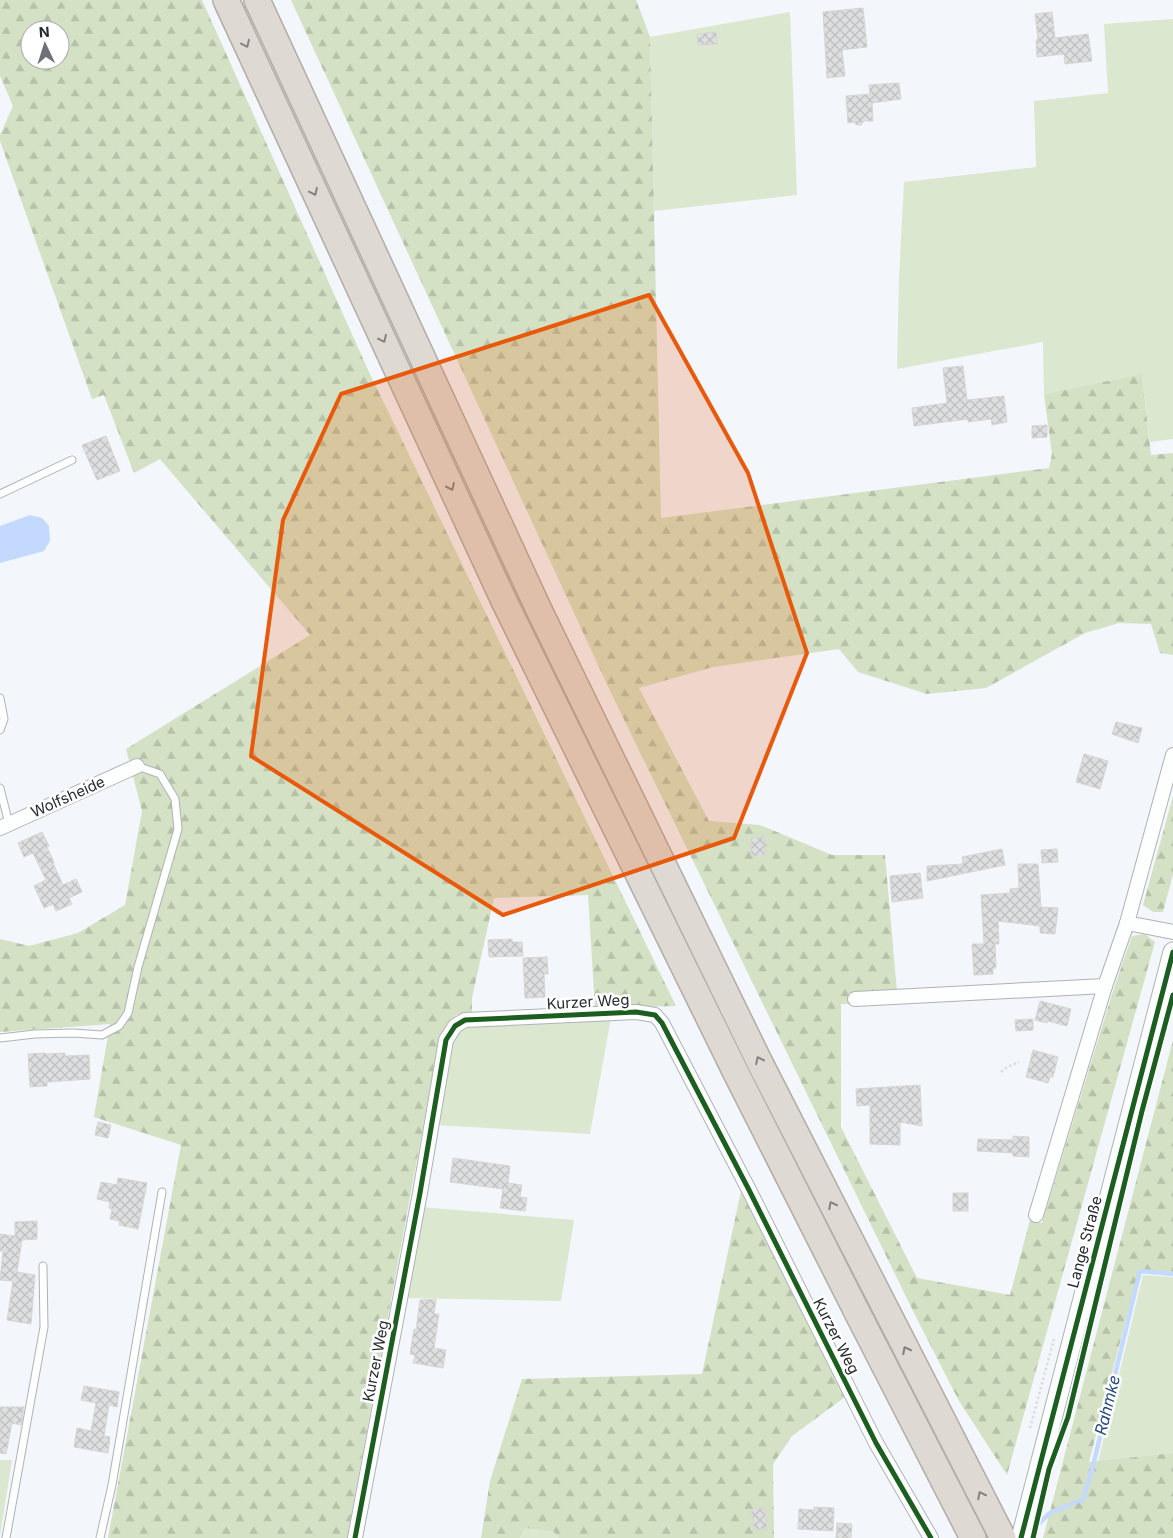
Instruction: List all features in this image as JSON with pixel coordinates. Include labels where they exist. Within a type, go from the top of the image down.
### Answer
[{"type":"highway","points":[[226,0],[504,601],[745,1091],[973,1538]]},
{"type":"highway","points":[[258,0],[540,612],[760,1062],[1003,1538]]},
{"type":"street","points":[[1036,1215],[1105,986],[1127,923],[1173,755]]},
{"type":"street","name":"Wolfsheide","points":[[4,826],[137,766]]},
{"type":"street","points":[[1127,923],[1173,932]]},
{"type":"street","name":"Lange Straße","points":[[1021,1538],[1173,952]]},
{"type":"street","points":[[855,999],[1105,986]]},
{"type":"street","name":"Kurzer Weg","points":[[355,1538],[420,1194],[446,1040],[455,1026],[465,1020],[636,1012],[655,1015],[662,1023],[749,1190],[876,1443],[931,1538]]},
{"type":"lane","points":[[0,494],[72,460]]},
{"type":"lane","points":[[0,698],[4,719],[0,730]]},
{"type":"lane","points":[[0,1038],[54,1034],[102,1035],[119,1026],[128,1013],[138,967],[178,829],[175,799],[160,774],[137,766]]},
{"type":"lane","points":[[0,788],[4,826]]},
{"type":"lane","points":[[100,1538],[113,1476],[162,1192]]},
{"type":"lane","points":[[6,1538],[44,1327],[43,1266]]},
{"type":"path","points":[[1001,1072],[1019,1062]]},
{"type":"highlighted area","points":[[649,295],[748,473],[807,653],[734,838],[503,915],[251,756],[283,520],[341,394]]},
{"type":"green space","points":[[0,0],[202,0],[369,372],[676,1006],[595,1008],[588,895],[494,898],[472,998],[472,1013],[456,1015],[440,1035],[347,1538],[108,1538],[181,1145],[94,1117],[110,1024],[0,1032],[0,939],[29,946],[78,933],[125,905],[142,811],[126,749],[310,635],[160,459],[134,473],[104,395],[92,399],[0,141],[0,135],[13,106],[0,76]]},
{"type":"green space","points":[[291,0],[636,0],[650,37],[661,518],[1049,468],[1052,454],[1044,394],[1142,374],[1151,455],[1173,453],[1173,655],[1160,653],[1151,624],[1119,623],[1085,633],[986,688],[927,694],[858,672],[839,649],[713,667],[639,688],[709,821],[760,825],[832,855],[885,855],[898,1003],[841,1004],[841,1127],[917,1278],[1010,1295],[1030,1220],[1042,1223],[1113,991],[1132,936],[1145,934],[1155,942],[1007,1475],[959,1401],[916,1317],[611,693]]},
{"type":"green space","points":[[790,12],[797,195],[654,211],[650,37]]},
{"type":"green space","points":[[1173,19],[1173,439],[1150,442],[1142,374],[1044,394],[1043,342],[897,369],[904,182],[1036,167],[1034,101],[1108,93],[1104,24]]},
{"type":"green space","points":[[1173,796],[1173,874],[1163,912],[1153,912],[1143,905]]},
{"type":"green space","points":[[611,1018],[590,1134],[435,1125],[450,1048],[457,1032],[466,1027]]},
{"type":"green space","points":[[1173,1040],[1173,1272],[1139,1269],[1089,1462],[1173,1453],[1173,1538],[1043,1538]]},
{"type":"green space","points":[[741,1191],[845,1397],[792,1436],[773,1464],[774,1538],[558,1538],[554,1532],[525,1528],[520,1538],[481,1538],[490,1481],[522,1379],[702,1374]]},
{"type":"green space","points":[[421,1207],[574,1220],[561,1301],[404,1298]]},
{"type":"green space","points":[[1143,1275],[1173,1277],[1173,1453],[1098,1462]]},
{"type":"green space","points":[[0,1460],[12,1460],[0,1536]]},
{"type":"green space","points":[[525,1528],[554,1532],[558,1538],[520,1538]]},
{"type":"water","points":[[30,515],[42,518],[49,526],[50,541],[44,551],[0,563],[0,526]]},
{"type":"building","points":[[863,8],[867,47],[842,50],[845,76],[827,78],[823,12]]},
{"type":"building","points":[[1052,12],[1055,38],[1088,34],[1092,61],[1065,64],[1064,54],[1037,57],[1036,40],[1038,39],[1035,14]]},
{"type":"building","points":[[716,32],[717,44],[698,45],[697,34]]},
{"type":"building","points":[[899,83],[901,99],[872,103],[873,121],[864,121],[861,125],[853,122],[848,123],[846,96],[870,94],[869,85]]},
{"type":"building","points":[[963,366],[967,400],[1004,396],[1007,422],[992,425],[991,419],[968,422],[968,419],[914,426],[912,408],[947,403],[943,368]]},
{"type":"building","points":[[1047,425],[1047,437],[1032,438],[1032,426]]},
{"type":"building","points":[[106,436],[120,471],[97,480],[82,445]]},
{"type":"building","points":[[1116,722],[1142,728],[1138,743],[1112,734]]},
{"type":"building","points":[[1084,754],[1108,761],[1100,789],[1076,782]]},
{"type":"building","points":[[42,832],[63,885],[76,879],[82,892],[69,898],[72,904],[56,911],[53,904],[44,908],[34,886],[46,880],[33,853],[24,857],[18,843]]},
{"type":"building","points":[[764,837],[765,855],[751,856],[751,838]]},
{"type":"building","points":[[1002,849],[1005,865],[927,881],[927,866],[963,864],[962,857]]},
{"type":"building","points":[[1057,849],[1058,862],[1042,863],[1041,850]]},
{"type":"building","points":[[1018,864],[1038,864],[1041,907],[1058,908],[1055,934],[1040,933],[1040,926],[998,921],[999,944],[995,944],[996,968],[993,968],[993,974],[974,975],[972,944],[984,944],[981,895],[1010,893],[1010,889],[1019,888]]},
{"type":"building","points":[[920,873],[923,898],[892,902],[890,876]]},
{"type":"building","points":[[512,939],[512,942],[522,942],[523,956],[489,957],[488,940]]},
{"type":"building","points":[[547,957],[548,974],[544,974],[545,997],[525,998],[523,958]]},
{"type":"building","points":[[1040,1001],[1071,1009],[1067,1026],[1035,1020]]},
{"type":"building","points":[[1033,1019],[1033,1030],[1016,1031],[1015,1020]]},
{"type":"building","points":[[1033,1050],[1058,1057],[1053,1077],[1050,1077],[1048,1083],[1026,1077]]},
{"type":"building","points":[[65,1053],[65,1056],[89,1055],[90,1079],[47,1082],[47,1086],[30,1087],[28,1054]]},
{"type":"building","points":[[920,1085],[922,1126],[900,1122],[900,1145],[870,1144],[870,1105],[857,1106],[856,1089]]},
{"type":"building","points":[[98,1122],[111,1125],[108,1138],[95,1135]]},
{"type":"building","points":[[1013,1136],[1029,1137],[1029,1157],[1013,1156],[1013,1153],[977,1151],[978,1139],[1013,1140]]},
{"type":"building","points":[[453,1158],[510,1166],[508,1183],[522,1185],[520,1197],[527,1198],[525,1211],[500,1208],[503,1189],[450,1182]]},
{"type":"building","points":[[118,1178],[147,1183],[138,1229],[119,1225],[120,1221],[110,1219],[112,1209],[109,1208],[110,1202],[97,1199],[101,1182],[117,1185]]},
{"type":"building","points":[[953,1193],[968,1193],[968,1211],[953,1211]]},
{"type":"building","points":[[37,1221],[37,1239],[22,1240],[17,1272],[35,1275],[31,1324],[7,1320],[13,1281],[0,1280],[3,1251],[0,1251],[0,1234],[15,1236],[15,1222]]},
{"type":"building","points":[[436,1299],[434,1314],[439,1314],[434,1348],[446,1350],[443,1368],[413,1363],[415,1355],[410,1354],[414,1329],[416,1330],[420,1300]]},
{"type":"building","points":[[84,1386],[119,1392],[117,1407],[109,1405],[104,1436],[110,1437],[108,1453],[74,1447],[77,1428],[91,1431],[96,1403],[81,1400]]},
{"type":"building","points":[[0,1407],[24,1407],[21,1425],[12,1423],[6,1454],[0,1453]]},
{"type":"building","points":[[814,1507],[834,1508],[833,1531],[798,1529],[799,1509],[814,1510]]},
{"type":"building","points":[[764,1508],[767,1528],[755,1530],[751,1510]]},
{"type":"building","points":[[837,1523],[852,1524],[851,1538],[836,1538]]},
{"type":"waterway","name":"Rahmke","points":[[1030,1532],[1050,1513],[1083,1499],[1092,1470],[1140,1271],[1173,1274]]},
{"type":"cycle path","points":[[1021,1538],[1173,952]]},
{"type":"cycle path","points":[[1033,1538],[1049,1469],[1068,1417],[1142,1111],[1173,995]]},
{"type":"cycle path","points":[[355,1538],[420,1193],[446,1040],[455,1026],[465,1020],[636,1012],[655,1015],[662,1023],[749,1190],[876,1443],[931,1538]]}]
